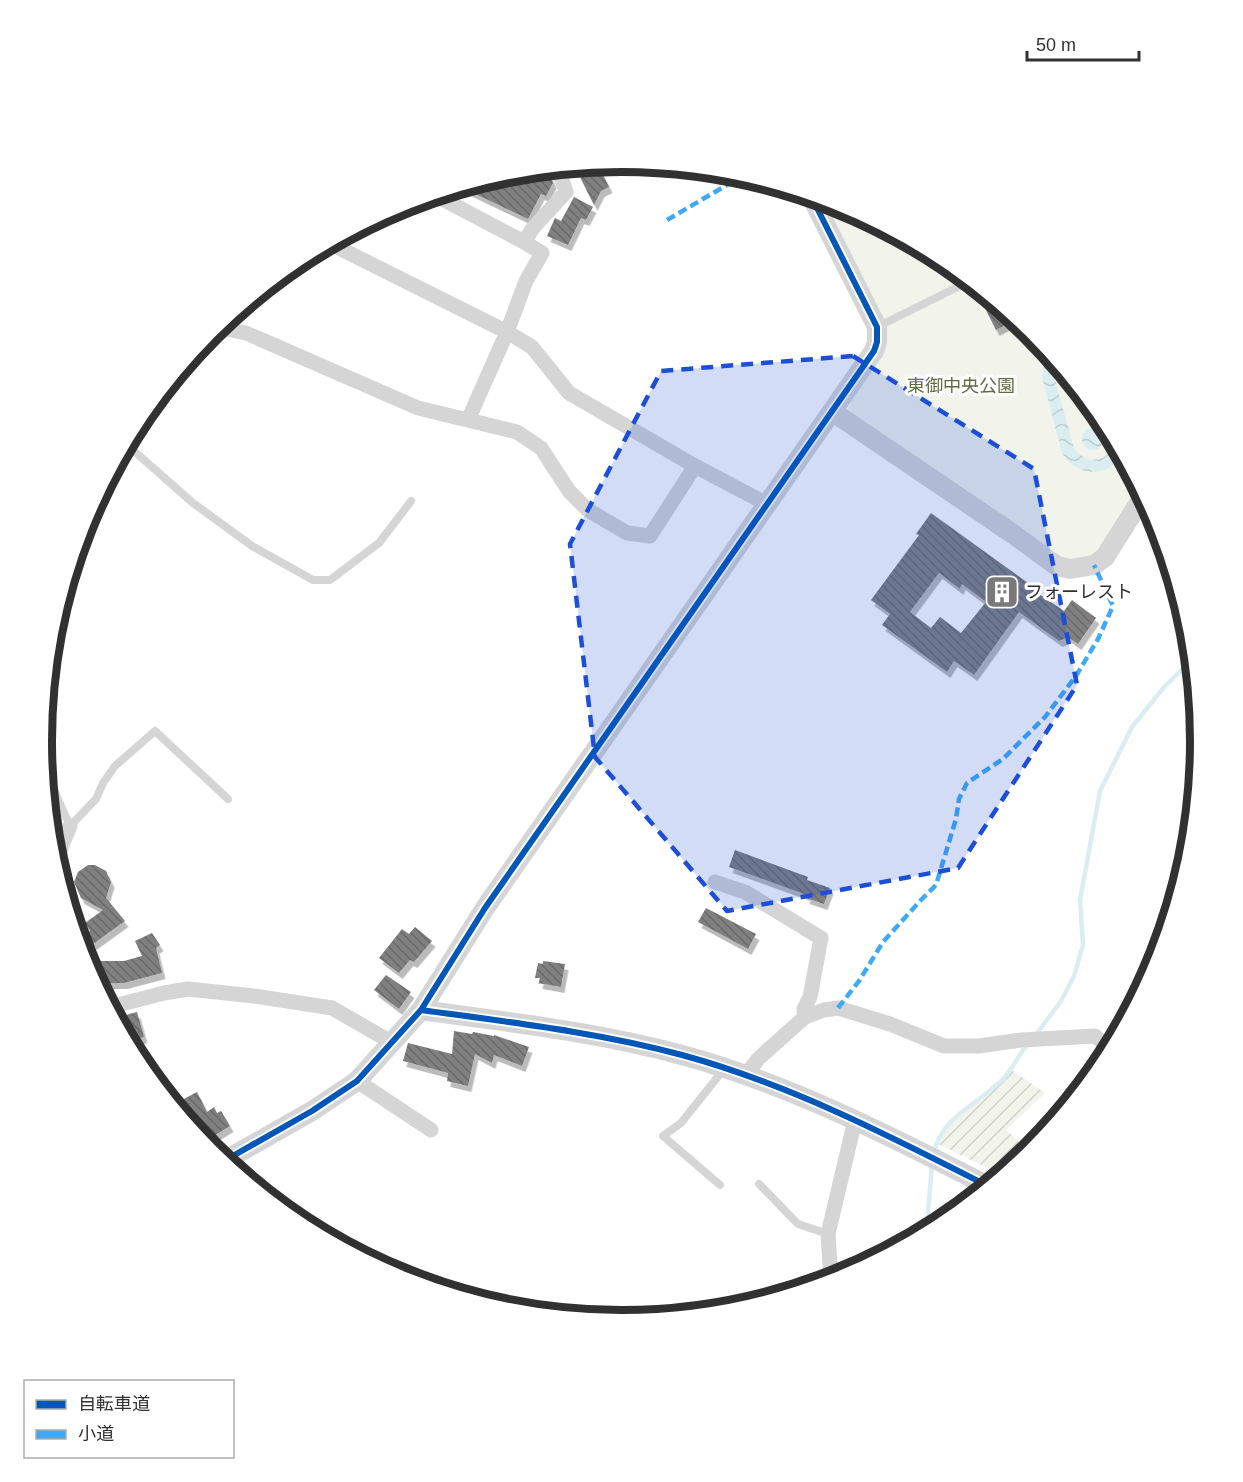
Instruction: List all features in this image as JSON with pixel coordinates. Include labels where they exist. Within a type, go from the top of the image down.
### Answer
[{"type":"street","points":[[524,242],[533,228],[566,192],[561,176]]},
{"type":"street","points":[[445,200],[542,253],[526,281],[507,332],[468,420]]},
{"type":"street","points":[[233,1156],[312,1111],[357,1081],[421,1010],[485,908],[767,504],[875,357],[877,327],[816,207]]},
{"type":"street","points":[[338,247],[507,332],[532,347],[570,393],[695,466],[767,504]]},
{"type":"street","points":[[229,329],[246,333],[418,408],[517,432],[542,448],[569,491],[588,510],[627,533],[650,536],[695,466]]},
{"type":"street","points":[[833,412],[1057,566],[1070,569],[1094,565],[1105,556],[1138,504]]},
{"type":"street","points":[[62,846],[70,826]]},
{"type":"street","points":[[715,882],[745,892],[821,938],[810,997],[804,1010],[805,1017]]},
{"type":"street","points":[[118,1005],[188,989],[254,996],[332,1008],[393,1043]]},
{"type":"street","points":[[746,1075],[758,1059],[805,1017],[838,1008],[890,1024],[944,1046],[979,1046],[1021,1040],[1095,1036],[1104,1043]]},
{"type":"street","points":[[421,1010],[547,1028],[623,1042],[725,1068],[855,1120],[980,1182]]},
{"type":"street","points":[[357,1081],[431,1130]]},
{"type":"street","points":[[830,1270],[828,1234],[855,1120]]},
{"type":"lane","points":[[877,327],[961,285]]},
{"type":"lane","points":[[133,450],[193,503],[252,546],[313,580],[330,580],[379,543],[411,501]]},
{"type":"lane","points":[[55,793],[70,826],[96,799],[103,783],[115,766],[155,730],[228,799]]},
{"type":"lane","points":[[720,1185],[663,1136],[681,1123],[725,1068]]},
{"type":"lane","points":[[759,1184],[798,1224],[828,1234]]},
{"type":"highlighted area","points":[[853,356],[1034,469],[1077,685],[958,868],[727,911],[595,757],[570,544],[661,371]]},
{"type":"green space","name":"東御中央公園","points":[[824,210],[873,231],[938,268],[997,313],[1049,366],[1095,425],[1135,496],[1103,546],[1088,557],[1059,560],[852,415],[851,399],[881,351]]},
{"type":"green space","points":[[1010,1069],[1045,1093],[1006,1130],[1022,1145],[997,1169],[994,1171],[936,1143],[958,1115],[1004,1078]]},
{"type":"water","points":[[1044,363],[1055,373],[1074,448],[1085,458],[1092,459],[1104,457],[1110,450],[1117,462],[1109,468],[1092,472],[1083,471],[1068,461],[1062,453],[1042,377]]},
{"type":"water","points":[[1097,429],[1104,439],[1101,447],[1093,450],[1085,447],[1082,439],[1085,431]]},
{"type":"building","points":[[588,173],[602,173],[609,187],[601,191],[594,205],[580,177]]},
{"type":"building","points":[[551,177],[553,183],[546,196],[541,194],[528,219],[471,192]]},
{"type":"building","points":[[574,197],[593,207],[586,220],[581,218],[568,245],[547,236],[555,218],[561,221]]},
{"type":"building","points":[[988,306],[1008,324],[996,330],[985,308]]},
{"type":"building","name":"フォーレスト","points":[[931,513],[1064,611],[1072,600],[1096,618],[1078,644],[1068,637],[1059,641],[1019,612],[974,675],[954,661],[947,672],[882,625],[890,614],[871,600],[919,535],[916,534]],"holes":[[[939,573],[960,589],[962,584],[986,602],[961,633],[940,617],[931,628],[910,612]]]},
{"type":"building","points":[[735,850],[808,877],[807,880],[830,888],[824,904],[806,898],[807,895],[729,867]]},
{"type":"building","points":[[88,865],[95,865],[106,871],[111,882],[106,898],[125,921],[93,944],[88,936],[87,934],[90,931],[85,923],[103,910],[81,898],[74,882],[78,872]]},
{"type":"building","points":[[706,908],[756,934],[748,949],[698,922]]},
{"type":"building","points":[[415,927],[432,941],[414,962],[410,960],[399,973],[379,958],[402,929],[409,934]]},
{"type":"building","points":[[152,933],[160,945],[156,948],[162,973],[124,983],[107,983],[97,961],[124,961],[142,956],[135,941]]},
{"type":"building","points":[[543,961],[565,964],[561,987],[539,983],[540,978],[535,978],[538,963],[543,964]]},
{"type":"building","points":[[386,975],[411,992],[399,1009],[374,990]]},
{"type":"building","points":[[137,1012],[144,1037],[137,1039],[123,1016]]},
{"type":"building","points":[[454,1031],[494,1035],[529,1047],[522,1066],[494,1055],[492,1063],[475,1054],[468,1086],[447,1081],[448,1073],[403,1061],[408,1043],[452,1054]]},
{"type":"building","points":[[197,1092],[207,1112],[214,1107],[217,1113],[221,1111],[230,1126],[213,1136],[181,1100]]},
{"type":"waterway","points":[[1035,1036],[1061,1001],[1074,976],[1083,945],[1080,900],[1100,791],[1132,727],[1165,686],[1186,666]]},
{"type":"waterway","points":[[934,1154],[937,1141],[944,1130],[962,1112],[1003,1079],[1028,1044]]},
{"type":"waterway","points":[[930,1219],[928,1212],[932,1165]]},
{"type":"marked path","points":[[667,220],[731,183]]},
{"type":"marked path","points":[[838,1008],[859,981],[883,942],[936,885],[956,819],[959,799],[967,783],[1003,759],[1045,717],[1076,676],[1098,639],[1113,606],[1094,565]]},
{"type":"cycle path","points":[[233,1156],[312,1111],[357,1081],[421,1010],[485,908],[874,351],[877,342],[877,327],[816,207]]},
{"type":"cycle path","points":[[421,1010],[552,1028],[618,1040],[722,1067],[800,1096],[980,1182]]},
{"type":"place","name":"フォーレスト","points":[[1002,592]]}]
